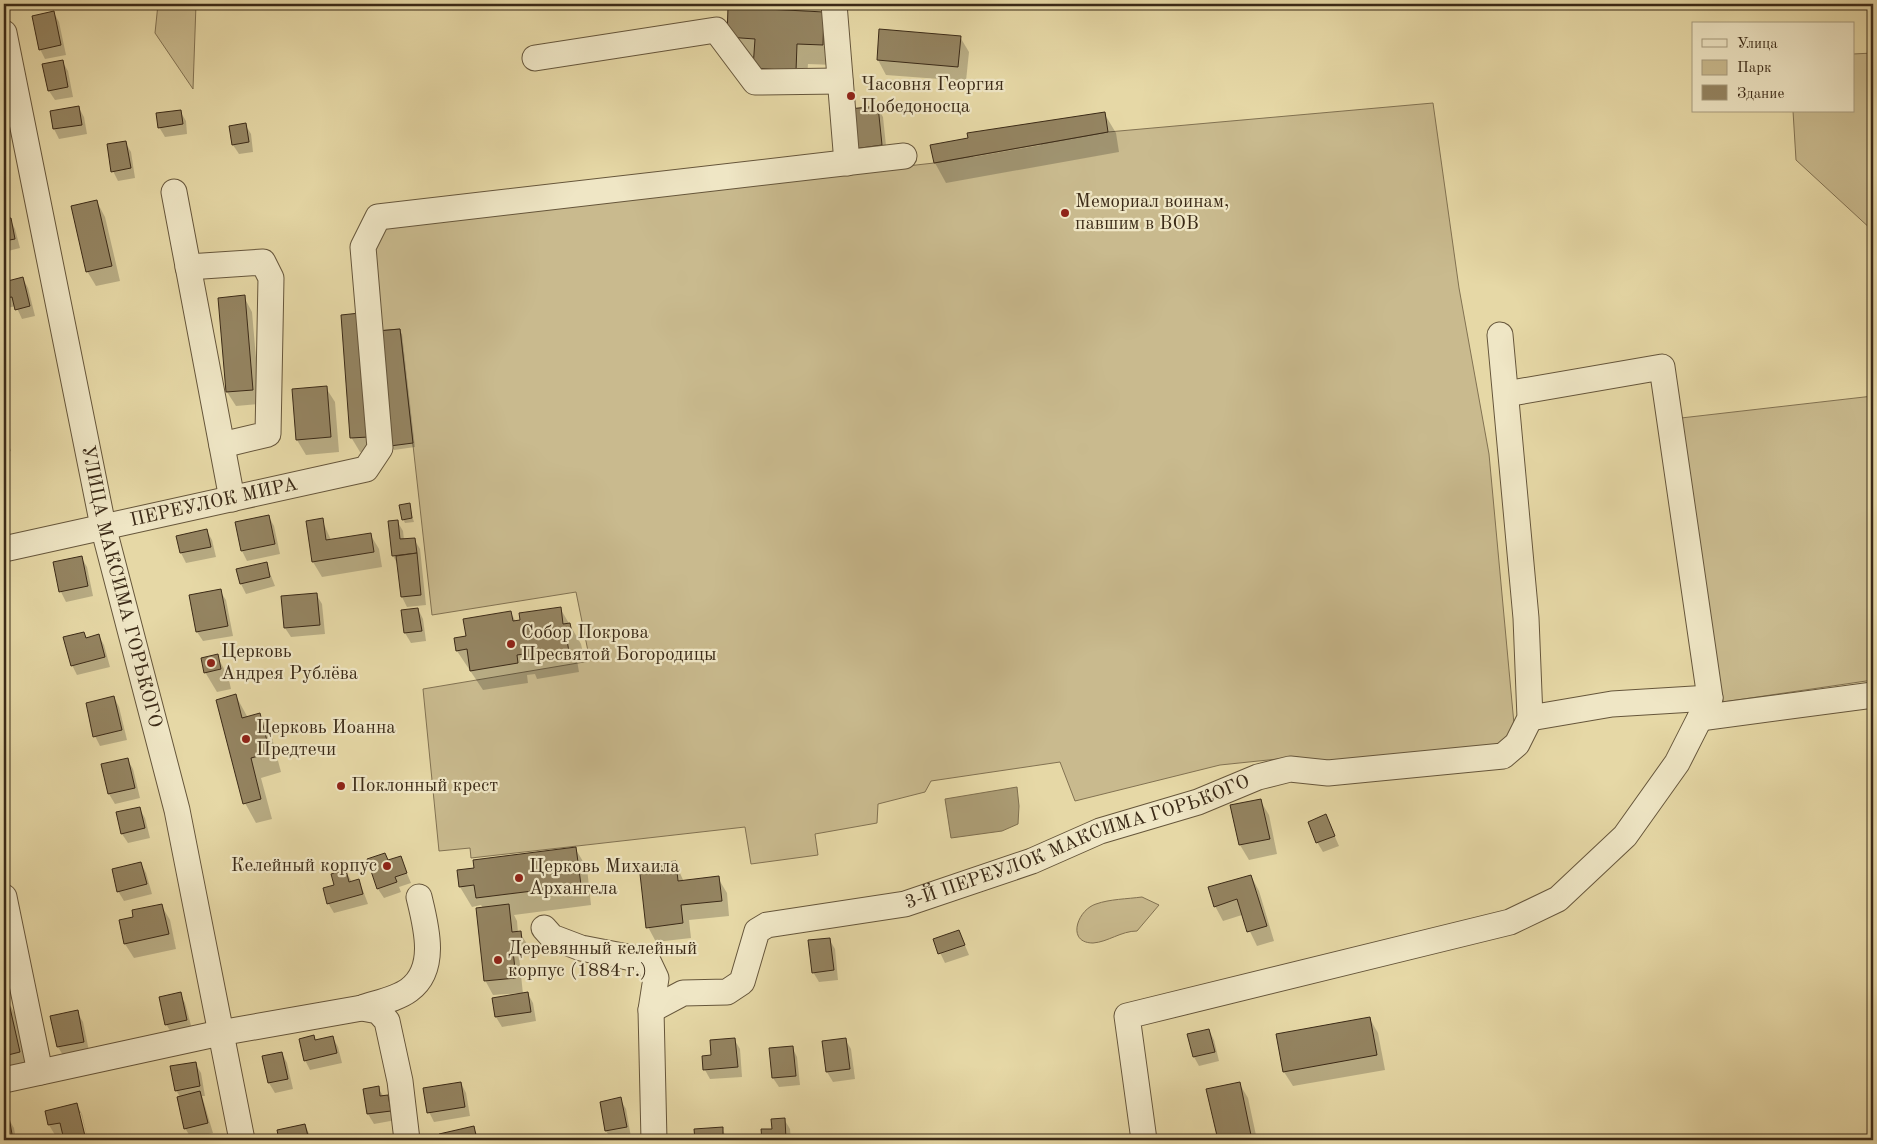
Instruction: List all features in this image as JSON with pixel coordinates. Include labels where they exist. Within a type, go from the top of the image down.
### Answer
[{"type":"street","points":[[834,4],[847,163],[904,156]]},
{"type":"street","points":[[535,58],[716,30],[754,82],[840,81]]},
{"type":"street","name":"УЛИЦА МАКСИМА ГОРЬКОГО","points":[[4,33],[103,526],[177,810],[242,1140]]},
{"type":"street","name":"ПЕРЕУЛОК МИРА","points":[[4,549],[366,469],[380,448],[363,247],[378,217],[847,163]]},
{"type":"street","points":[[174,192],[232,499]]},
{"type":"street","points":[[188,267],[263,262],[271,278],[268,434],[222,445]]},
{"type":"street","points":[[1500,335],[1526,618],[1530,718],[1612,704],[1705,708],[1873,695]]},
{"type":"street","points":[[1144,1140],[1127,1016],[1510,922],[1558,899],[1625,836],[1677,763],[1705,708],[1662,367],[1506,394]]},
{"type":"street","name":"3-Й ПЕРЕУЛОК МАКСИМА ГОРЬКОГО","points":[[651,1010],[683,993],[727,992],[742,982],[757,931],[767,925],[904,904],[1032,861],[1100,831],[1198,802],[1258,778],[1290,769],[1328,773],[1503,756],[1517,744],[1530,718]]},
{"type":"street","points":[[4,897],[40,1072]]},
{"type":"street","points":[[4,1080],[220,1033],[362,1008],[408,991],[422,977],[426,961],[427,929],[419,897]]},
{"type":"street","points":[[544,928],[552,937],[581,948],[648,961],[656,978],[651,1010],[654,1140]]},
{"type":"street","points":[[362,1008],[378,1011],[387,1021],[400,1081],[407,1140]]},
{"type":"green space","points":[[158,4],[196,4],[193,89],[155,33]]},
{"type":"green space","points":[[1873,53],[1873,231],[1796,160],[1793,112],[1854,112],[1854,54]]},
{"type":"green space","points":[[1433,103],[1459,288],[1489,454],[1514,724],[1511,737],[1497,748],[1338,766],[1297,757],[1220,765],[1075,801],[1060,762],[931,781],[925,792],[878,804],[877,823],[815,834],[818,855],[751,864],[745,827],[471,858],[470,848],[439,851],[423,689],[590,661],[576,592],[432,615],[400,329],[377,331],[370,245],[379,225],[934,163],[1108,132]]},
{"type":"green space","points":[[1873,396],[1873,680],[1723,702],[1681,418]]},
{"type":"green space","points":[[1142,897],[1159,905],[1137,931],[1131,931],[1093,943],[1085,942],[1079,938],[1077,926],[1089,907],[1107,901]]},
{"type":"shaded area","points":[[1017,787],[1018,824],[1002,831],[951,838],[945,799]]},
{"type":"building","points":[[728,7],[824,12],[823,45],[797,44],[796,71],[753,68],[755,39],[727,37]]},
{"type":"building","points":[[54,11],[61,45],[39,50],[32,16]]},
{"type":"building","points":[[879,29],[961,36],[958,67],[877,60]]},
{"type":"building","points":[[63,60],[68,87],[48,91],[42,64]]},
{"type":"building","points":[[79,106],[82,125],[53,129],[50,111]]},
{"type":"building","points":[[878,106],[882,145],[854,149],[849,109]]},
{"type":"building","points":[[181,110],[183,124],[158,128],[156,113]]},
{"type":"building","points":[[1105,112],[1108,132],[934,163],[930,145],[968,138],[967,133]]},
{"type":"building","points":[[246,123],[249,142],[232,145],[229,126]]},
{"type":"building","points":[[126,141],[131,168],[111,172],[107,144]]},
{"type":"building","points":[[97,200],[112,266],[86,272],[71,206]]},
{"type":"building","points":[[11,218],[15,239],[4,241],[4,219]]},
{"type":"building","points":[[23,277],[30,306],[15,310],[12,297],[4,298],[4,282]]},
{"type":"building","points":[[245,295],[253,390],[226,392],[218,298]]},
{"type":"building","points":[[360,313],[369,437],[350,438],[341,315]]},
{"type":"building","points":[[400,329],[413,443],[390,446],[377,331]]},
{"type":"building","points":[[327,386],[331,437],[296,440],[292,389]]},
{"type":"building","points":[[410,503],[412,518],[402,520],[399,505]]},
{"type":"building","points":[[269,515],[275,544],[241,551],[235,522]]},
{"type":"building","points":[[323,518],[326,540],[371,533],[374,552],[312,562],[306,521]]},
{"type":"building","points":[[398,520],[400,539],[415,538],[417,553],[392,556],[388,521]]},
{"type":"building","points":[[207,529],[211,547],[180,553],[176,536]]},
{"type":"building","points":[[417,553],[421,595],[401,597],[396,556]]},
{"type":"building","points":[[82,556],[88,586],[59,592],[53,562]]},
{"type":"building","points":[[267,562],[270,577],[240,584],[236,569]]},
{"type":"building","points":[[221,589],[228,626],[196,632],[189,595]]},
{"type":"building","points":[[317,593],[320,625],[284,628],[281,596]]},
{"type":"building","name":"Собор Покрова Пресвятой Богородицы","points":[[561,607],[563,624],[570,623],[572,633],[566,634],[569,652],[525,659],[524,654],[517,655],[518,663],[470,671],[467,649],[456,651],[454,638],[466,636],[463,619],[511,611],[513,621],[520,620],[519,613]]},
{"type":"building","points":[[418,608],[422,631],[404,633],[401,610]]},
{"type":"building","points":[[84,632],[86,638],[99,634],[105,657],[71,666],[63,637]]},
{"type":"building","name":"Церковь Андрея Рублёва","points":[[218,654],[221,669],[204,673],[201,658]]},
{"type":"building","name":"Церковь Иоанна Предтечи","points":[[236,694],[242,718],[260,713],[270,753],[251,758],[261,799],[243,804],[216,700]]},
{"type":"building","points":[[114,696],[122,730],[93,737],[86,703]]},
{"type":"building","points":[[128,758],[135,788],[108,794],[101,764]]},
{"type":"building","points":[[1261,799],[1270,839],[1239,845],[1230,805]]},
{"type":"building","points":[[140,807],[145,828],[121,834],[116,812]]},
{"type":"building","points":[[1326,814],[1335,836],[1316,843],[1308,822]]},
{"type":"building","name":"Церковь Михаила Архангела","points":[[576,847],[581,885],[476,898],[474,885],[459,887],[457,870],[474,868],[473,860]]},
{"type":"building","name":"Келейный корпус","points":[[385,853],[388,860],[401,856],[407,873],[395,877],[397,882],[377,889],[367,859]]},
{"type":"building","points":[[676,861],[678,881],[719,876],[722,901],[681,905],[683,923],[646,928],[639,865]]},
{"type":"building","points":[[141,862],[147,884],[117,892],[112,869]]},
{"type":"building","name":"Келейный корпус","points":[[346,870],[349,882],[359,879],[363,894],[327,904],[323,888],[334,885],[331,874]]},
{"type":"building","points":[[1251,875],[1267,926],[1247,932],[1237,899],[1214,907],[1208,887]]},
{"type":"building","points":[[162,904],[169,934],[124,944],[119,920],[133,917],[132,910]]},
{"type":"building","name":"Деревянный келейный корпус (1884 г.)","points":[[509,904],[512,932],[521,931],[522,941],[512,942],[516,978],[484,981],[476,908]]},
{"type":"building","points":[[959,930],[965,945],[938,954],[933,939]]},
{"type":"building","points":[[830,938],[834,970],[812,973],[808,940]]},
{"type":"building","points":[[181,992],[187,1020],[165,1025],[159,997]]},
{"type":"building","points":[[528,992],[531,1012],[495,1017],[492,998]]},
{"type":"building","points":[[8,999],[20,1052],[4,1056],[4,1000]]},
{"type":"building","points":[[78,1010],[84,1042],[57,1047],[50,1016]]},
{"type":"building","points":[[1370,1017],[1377,1055],[1283,1072],[1276,1034]]},
{"type":"building","points":[[1209,1029],[1215,1052],[1193,1057],[1187,1034]]},
{"type":"building","points":[[314,1035],[315,1040],[333,1036],[337,1053],[304,1061],[299,1039]]},
{"type":"building","points":[[735,1038],[738,1067],[703,1070],[702,1056],[711,1055],[710,1040]]},
{"type":"building","points":[[846,1038],[850,1069],[826,1072],[822,1041]]},
{"type":"building","points":[[793,1046],[796,1076],[772,1078],[769,1048]]},
{"type":"building","points":[[282,1052],[288,1079],[268,1083],[262,1056]]},
{"type":"building","points":[[196,1062],[200,1086],[175,1091],[170,1066]]},
{"type":"building","points":[[461,1082],[465,1107],[427,1113],[423,1088]]},
{"type":"building","points":[[1240,1082],[1252,1140],[1218,1140],[1206,1089]]},
{"type":"building","points":[[379,1086],[380,1096],[388,1095],[391,1111],[367,1114],[363,1089]]},
{"type":"building","points":[[200,1091],[208,1123],[184,1129],[177,1097]]},
{"type":"building","points":[[621,1097],[627,1127],[605,1131],[600,1102]]},
{"type":"building","points":[[77,1103],[86,1140],[64,1140],[60,1123],[48,1125],[45,1111]]},
{"type":"building","points":[[9,1117],[13,1140],[4,1140],[4,1118]]},
{"type":"building","points":[[785,1118],[786,1140],[762,1140],[761,1129],[772,1129],[771,1119]]},
{"type":"building","points":[[305,1124],[309,1140],[279,1140],[277,1130]]},
{"type":"building","points":[[474,1126],[477,1140],[440,1140],[439,1134]]},
{"type":"building","points":[[723,1127],[723,1140],[695,1140],[694,1129]]},
{"type":"place","name":"Часовня Георгия Победоносца","points":[[851,96]]},
{"type":"place","name":"Мемориал воинам, павшим в ВОВ","points":[[1065,213]]},
{"type":"place","name":"Собор Покрова Пресвятой Богородицы","points":[[511,644]]},
{"type":"place","name":"Церковь Андрея Рублёва","points":[[211,663]]},
{"type":"place","name":"Церковь Иоанна Предтечи","points":[[246,739]]},
{"type":"place","name":"Поклонный крест","points":[[341,786]]},
{"type":"place","name":"Келейный корпус","points":[[387,866]]},
{"type":"place","name":"Церковь Михаила Архангела","points":[[519,878]]},
{"type":"place","name":"Деревянный келейный корпус (1884 г.)","points":[[498,960]]}]
